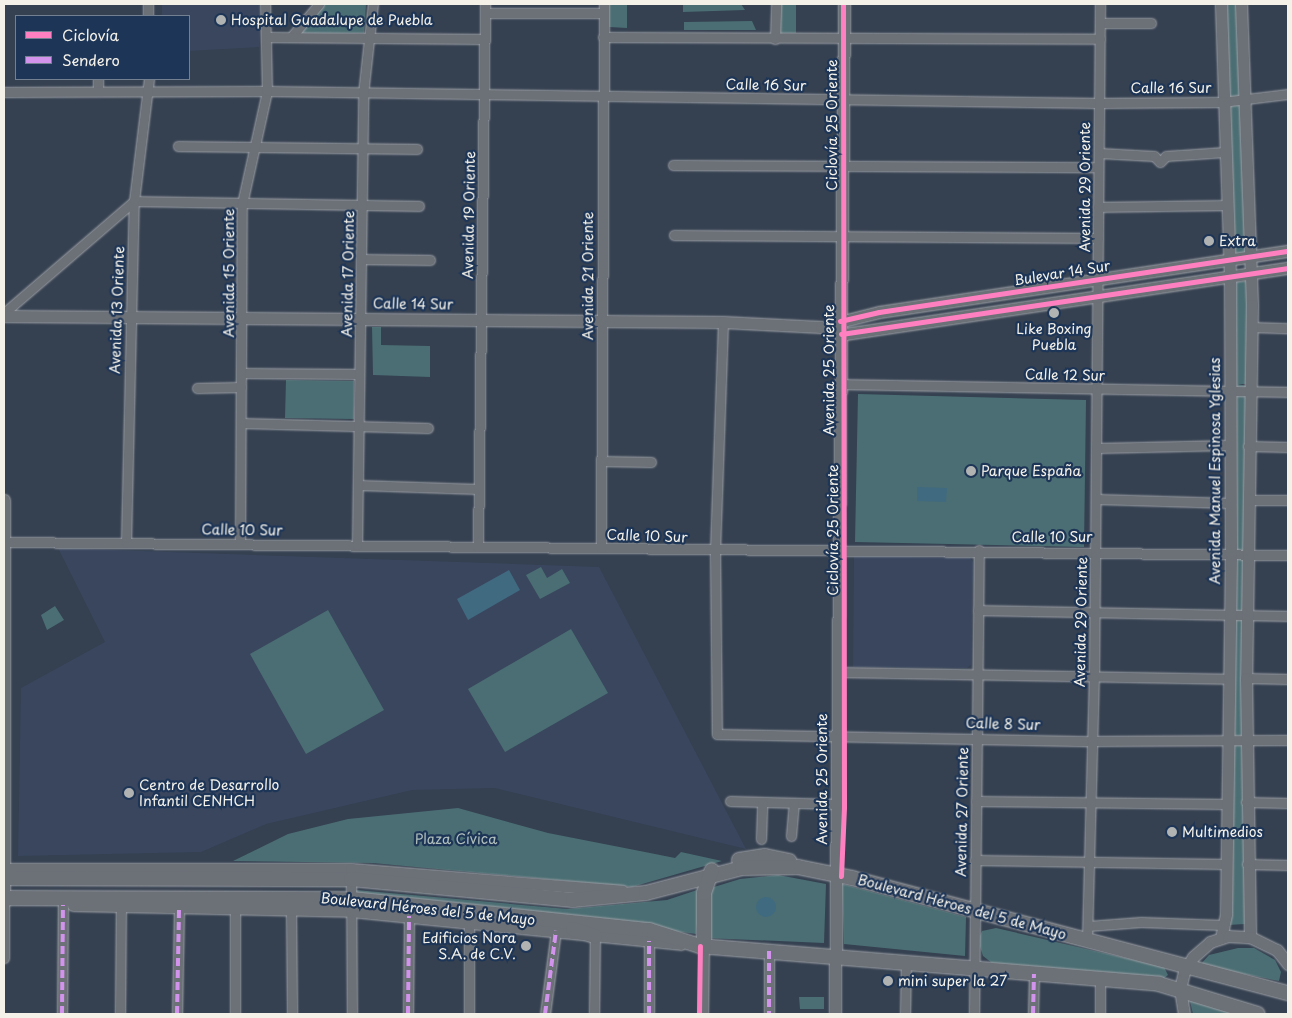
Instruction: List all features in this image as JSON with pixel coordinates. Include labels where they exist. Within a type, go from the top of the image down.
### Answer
[{"type":"main road","name":"Avenida 25 Oriente","points":[[835,1014],[844,4]]},
{"type":"main road","name":"Avenida Manuel Espinosa Yglesias","points":[[1221,4],[1222,102],[1230,259],[1231,554],[1226,864],[1224,925],[1221,938]]},
{"type":"main road","points":[[1242,4],[1243,100],[1251,327],[1246,678],[1246,802],[1250,936]]},
{"type":"main road","name":"Bulevar 14 Sur","points":[[840,322],[879,312],[1288,251]]},
{"type":"main road","name":"Bulevar 14 Sur","points":[[841,334],[1288,268]]},
{"type":"main road","name":"Calle 14 Sur","points":[[4,314],[723,322],[821,327],[841,334]]},
{"type":"main road","name":"Calle 14 Sur","points":[[821,327],[840,322]]},
{"type":"main road","points":[[4,500],[4,903]]},
{"type":"main road","name":"Boulevard Héroes del 5 de Mayo","points":[[4,874],[351,874],[559,900],[646,893],[709,877],[712,870],[722,864],[765,856],[780,858],[798,867],[836,875],[974,912],[1087,933],[1187,966],[1288,993]]},
{"type":"main road","points":[[702,946],[702,908],[709,877]]},
{"type":"main road","points":[[235,908],[253,897]]},
{"type":"main road","name":"Boulevard Héroes del 5 de Mayo","points":[[4,898],[253,897],[649,930],[702,946]]},
{"type":"main road","name":"Boulevard Héroes del 5 de Mayo","points":[[4,903],[291,910],[352,905],[409,916],[595,936],[835,958],[906,962],[1180,989],[1258,1014]]},
{"type":"main road","points":[[543,921],[595,936]]},
{"type":"main road","points":[[1184,1014],[1180,989],[1187,966],[1201,949],[1221,938],[1250,936],[1267,943],[1288,964]]},
{"type":"street","name":"Avenida 15 Oriente","points":[[240,544],[243,317],[242,204],[267,91],[265,4]]},
{"type":"street","points":[[292,36],[319,4]]},
{"type":"street","name":"Avenida 17 Oriente","points":[[357,545],[363,94],[373,4]]},
{"type":"street","points":[[775,38],[776,4]]},
{"type":"street","name":"Avenida 29 Oriente","points":[[1087,933],[1096,551],[1100,4]]},
{"type":"street","points":[[485,9],[604,9]]},
{"type":"street","name":"Avenida 19 Oriente","points":[[478,547],[485,9]]},
{"type":"street","name":"Avenida 21 Oriente","points":[[601,548],[602,97],[604,9]]},
{"type":"street","points":[[1100,23],[1151,23]]},
{"type":"street","points":[[266,37],[292,36],[369,40],[484,39]]},
{"type":"street","points":[[603,37],[1100,39]]},
{"type":"street","points":[[98,80],[98,91]]},
{"type":"street","name":"Avenida 13 Oriente","points":[[126,543],[134,201],[149,80]]},
{"type":"street","name":"Calle 16 Sur","points":[[4,92],[267,91],[484,96],[1099,103],[1222,102],[1288,94]]},
{"type":"street","points":[[178,146],[417,149]]},
{"type":"street","points":[[1099,153],[1154,156],[1158,150],[1166,156],[1225,152]]},
{"type":"street","points":[[673,165],[1098,167]]},
{"type":"street","points":[[134,201],[419,206]]},
{"type":"street","name":"Calle 14 Sur","points":[[4,314],[134,201]]},
{"type":"street","points":[[1098,206],[1227,205]]},
{"type":"street","points":[[674,235],[1098,238]]},
{"type":"street","points":[[362,259],[430,260]]},
{"type":"street","points":[[715,552],[723,322]]},
{"type":"street","points":[[1251,327],[1288,328]]},
{"type":"street","points":[[241,373],[359,374]]},
{"type":"street","name":"Calle 12 Sur","points":[[841,384],[1288,392]]},
{"type":"street","points":[[197,388],[241,387]]},
{"type":"street","points":[[241,423],[428,428]]},
{"type":"street","points":[[1097,448],[1230,445]]},
{"type":"street","points":[[1248,446],[1288,447]]},
{"type":"street","points":[[601,461],[651,462]]},
{"type":"street","points":[[358,485],[479,489]]},
{"type":"street","points":[[1096,499],[1230,503]]},
{"type":"street","points":[[1248,500],[1288,500]]},
{"type":"street","name":"Calle 10 Sur","points":[[5,542],[601,548],[715,552],[839,553],[979,550],[1288,555]]},
{"type":"street","name":"Avenida 27 Oriente","points":[[974,1014],[979,550]]},
{"type":"street","name":"Calle 8 Sur","points":[[715,552],[717,734],[976,737],[1091,741],[1227,738],[1288,740]]},
{"type":"street","points":[[978,610],[1288,616]]},
{"type":"street","points":[[838,672],[1228,679]]},
{"type":"street","points":[[1246,678],[1288,679]]},
{"type":"street","points":[[730,801],[837,804]]},
{"type":"street","points":[[976,801],[1226,804]]},
{"type":"street","points":[[1246,802],[1288,803]]},
{"type":"street","points":[[761,839],[762,803]]},
{"type":"street","points":[[791,836],[794,803]]},
{"type":"street","points":[[975,860],[1089,864],[1226,864]]},
{"type":"street","points":[[1247,864],[1288,865]]},
{"type":"street","points":[[351,874],[352,1014]]},
{"type":"street","points":[[4,903],[4,958]]},
{"type":"street","points":[[62,1014],[64,905]]},
{"type":"street","points":[[120,1014],[121,906]]},
{"type":"street","points":[[177,1014],[179,907]]},
{"type":"street","points":[[235,908],[235,1014]]},
{"type":"street","points":[[291,910],[292,1014]]},
{"type":"street","points":[[408,1014],[409,916]]},
{"type":"street","points":[[469,921],[469,1014]]},
{"type":"street","points":[[1087,933],[1141,922],[1224,925]]},
{"type":"street","points":[[545,1014],[556,932]]},
{"type":"street","points":[[594,1014],[595,936]]},
{"type":"street","points":[[649,941],[649,1014]]},
{"type":"street","points":[[702,946],[703,1014]]},
{"type":"street","points":[[769,951],[769,1014]]},
{"type":"street","points":[[906,962],[906,1014]]},
{"type":"street","points":[[1033,1014],[1034,974]]},
{"type":"street","points":[[1100,980],[1100,1014]]},
{"type":"shaded area","points":[[162,4],[259,4],[259,47],[190,51],[190,15],[162,15]]},
{"type":"shaded area","points":[[917,487],[947,488],[946,502],[917,501]]},
{"type":"shaded area","points":[[58,548],[599,567],[746,849],[495,788],[412,790],[266,824],[201,852],[18,856],[21,688],[105,642]]},
{"type":"shaded area","points":[[854,556],[970,558],[973,562],[971,665],[967,668],[853,667]]},
{"type":"shaded area","points":[[509,570],[520,590],[468,620],[457,599]]},
{"type":"shaded area","points":[[766,897],[773,900],[776,907],[773,914],[766,917],[759,914],[756,907],[759,900]]},
{"type":"green space","points":[[324,4],[366,4],[364,33],[299,34]]},
{"type":"green space","points":[[609,4],[627,4],[627,28],[609,27]]},
{"type":"green space","points":[[683,4],[741,4],[745,10],[683,12]]},
{"type":"green space","points":[[779,4],[796,4],[796,33],[779,33]]},
{"type":"green space","points":[[1222,4],[1239,4],[1251,253],[1233,256]]},
{"type":"green space","points":[[752,21],[756,30],[684,30],[684,22]]},
{"type":"green space","points":[[1248,281],[1247,384],[1238,384],[1247,386],[1244,736],[1229,736],[1234,282]]},
{"type":"green space","points":[[372,327],[381,327],[381,345],[430,346],[430,377],[373,375]]},
{"type":"green space","points":[[286,380],[354,381],[354,419],[285,418]]},
{"type":"green space","name":"Parque España","points":[[858,394],[1086,400],[1084,547],[855,542]]},
{"type":"green space","points":[[541,567],[547,578],[562,569],[570,583],[540,599],[526,575]]},
{"type":"green space","points":[[55,606],[64,620],[47,630],[41,615]]},
{"type":"green space","points":[[328,610],[384,710],[306,754],[250,654]]},
{"type":"green space","points":[[571,629],[608,693],[505,752],[468,689]]},
{"type":"green space","points":[[1229,742],[1244,742],[1245,924],[1228,925]]},
{"type":"green space","name":"Plaza Cívica","points":[[458,808],[548,833],[675,858],[681,852],[722,861],[632,887],[373,863],[233,861],[288,834],[348,819]]},
{"type":"green space","points":[[778,875],[826,884],[824,943],[706,938],[710,892],[714,887],[740,879]]},
{"type":"green space","points":[[842,884],[966,917],[965,956],[844,944]]},
{"type":"green space","points":[[700,889],[696,934],[604,921],[356,896],[356,890],[567,909],[667,900]]},
{"type":"green space","points":[[996,928],[1164,967],[1168,975],[1163,979],[992,963],[983,956],[978,940],[982,931]]},
{"type":"green space","points":[[1238,948],[1254,948],[1275,960],[1281,972],[1279,981],[1200,965],[1209,955]]},
{"type":"green space","points":[[799,997],[824,997],[824,1009],[800,1009]]},
{"type":"green space","points":[[1189,997],[1245,1014],[1193,1014]]},
{"type":"marked path","points":[[62,1014],[63,905]]},
{"type":"marked path","points":[[177,1014],[179,907]]},
{"type":"marked path","points":[[408,1014],[409,916]]},
{"type":"marked path","points":[[545,1014],[556,931]]},
{"type":"marked path","points":[[649,941],[649,1014]]},
{"type":"marked path","points":[[769,951],[769,1014]]},
{"type":"marked path","points":[[1033,1014],[1034,974]]},
{"type":"cycle path","name":"Ciclovía 25 Oriente","points":[[841,876],[844,807],[843,4]]},
{"type":"cycle path","points":[[840,321],[879,312],[1288,251]]},
{"type":"cycle path","points":[[841,334],[1288,268]]},
{"type":"cycle path","points":[[699,1014],[700,946]]},
{"type":"place","name":"Hospital Guadalupe de Puebla","points":[[221,20]]},
{"type":"place","name":"Extra","points":[[1209,241]]},
{"type":"place","name":"Like Boxing Puebla","points":[[1054,313]]},
{"type":"place","name":"Parque España","points":[[971,471]]},
{"type":"place","name":"Centro de Desarrollo Infantil CENHCH","points":[[129,793]]},
{"type":"place","name":"Multimedios","points":[[1172,832]]},
{"type":"place","name":"Edificios Nora S.A. de C.V.","points":[[526,946]]},
{"type":"place","name":"mini super la 27","points":[[888,981]]}]
